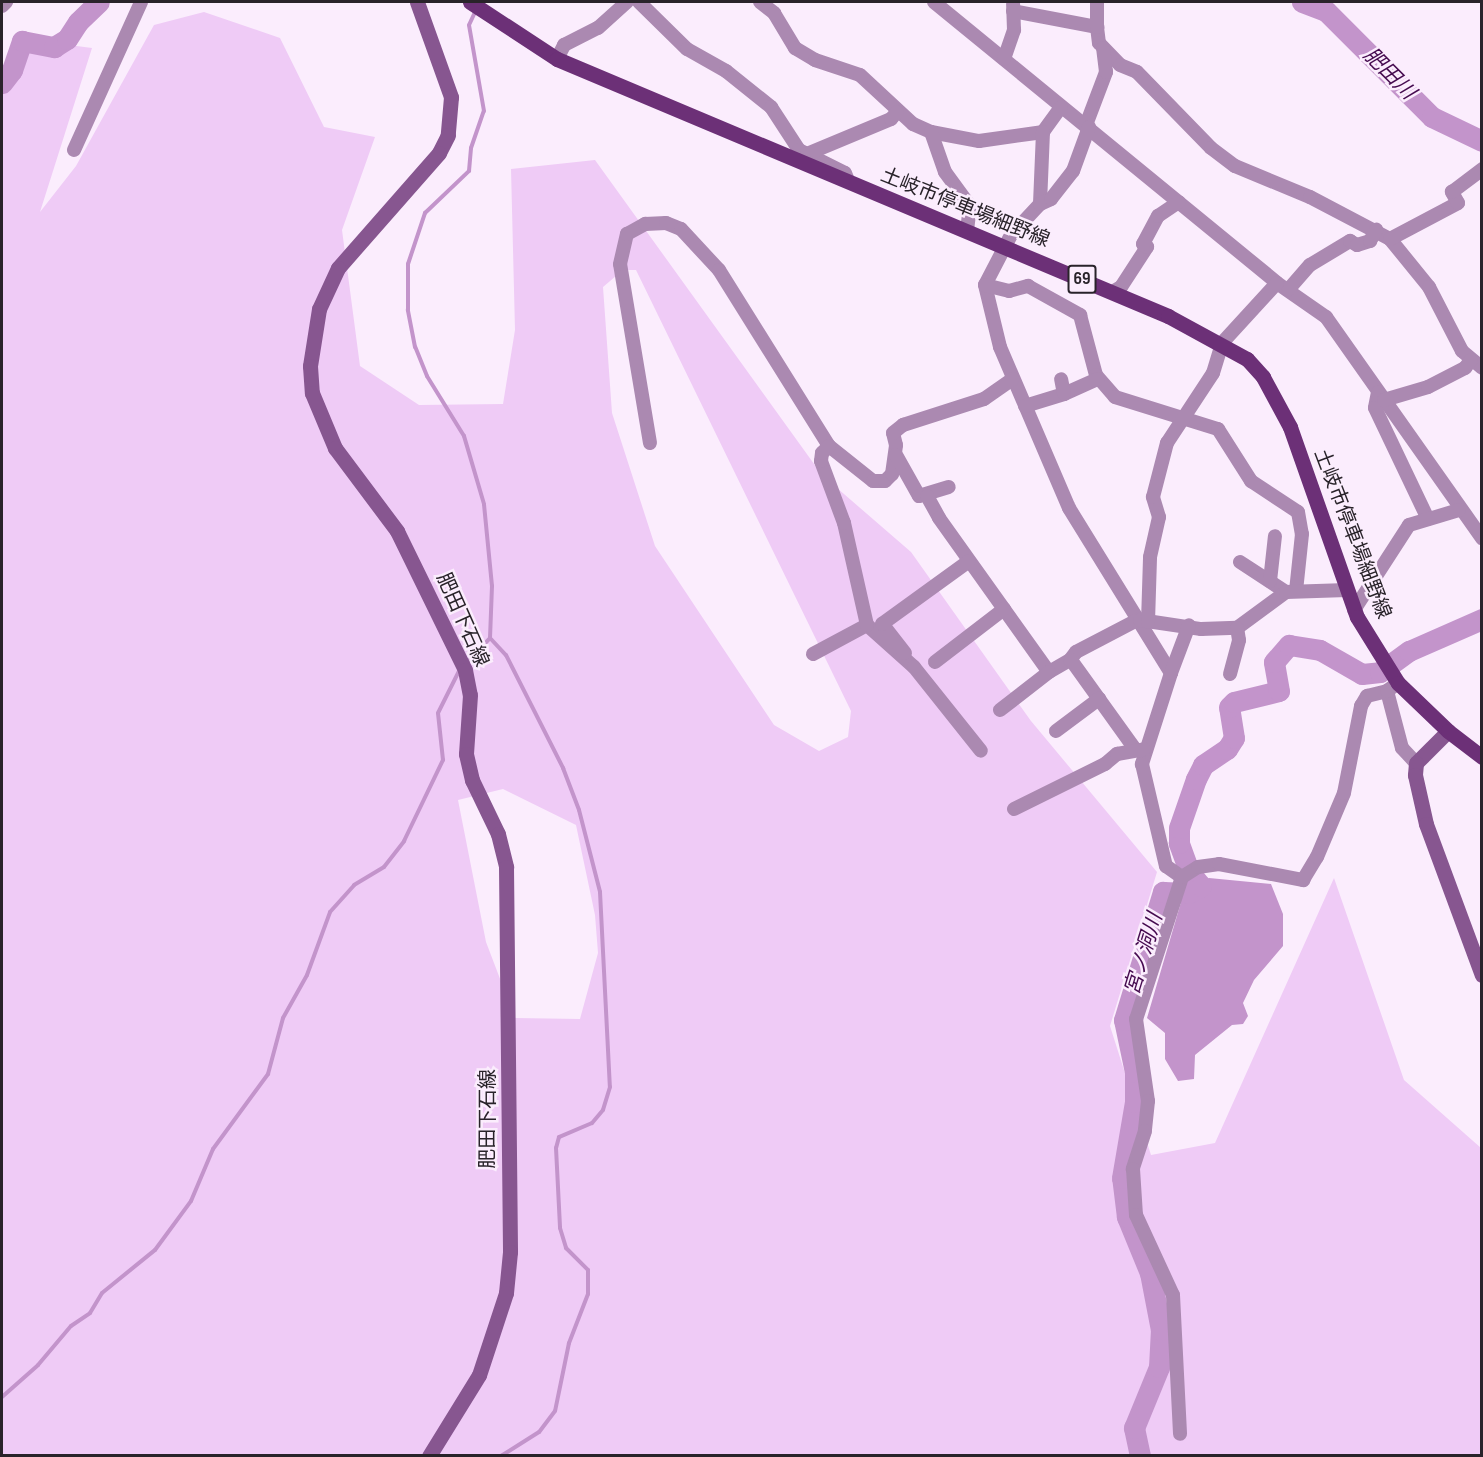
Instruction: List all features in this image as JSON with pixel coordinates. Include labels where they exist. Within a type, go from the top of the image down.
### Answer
[{"type":"main road","name":"肥田下石線","points":[[417,2],[451,97],[448,135],[439,153],[338,268],[319,309],[311,338],[310,366],[312,393],[335,448],[397,531],[465,670],[470,695],[466,754],[472,780],[498,834],[506,867],[510,1252],[506,1293],[479,1375],[455,1419],[429,1455]]},
{"type":"main road","name":"土岐市停車場細野線","points":[[471,2],[484,13],[556,58],[1112,292],[1222,342],[1247,359],[1278,402],[1354,610],[1393,687],[1482,757]]},
{"type":"main road","points":[[1448,731],[1416,763],[1426,824],[1482,975]]},
{"type":"street","points":[[2,6],[6,2]]},
{"type":"street","points":[[74,150],[141,2]]},
{"type":"street","points":[[556,58],[564,45],[598,28],[627,2]]},
{"type":"street","points":[[639,2],[687,49],[726,71],[771,107],[793,145],[845,173],[849,183]]},
{"type":"street","points":[[760,2],[774,13],[795,48],[815,60],[860,75],[897,112],[931,132],[979,141],[1043,132]]},
{"type":"street","points":[[934,2],[1283,286],[1326,317],[1459,510],[1482,538]]},
{"type":"street","points":[[1097,2],[1096,27],[1103,48],[1106,72],[1073,171],[1051,199],[1040,204],[1004,246],[985,285],[1000,347],[1069,508],[1142,621],[1171,673]]},
{"type":"street","points":[[1004,58],[1014,30],[1013,6],[1096,27]]},
{"type":"street","points":[[1103,48],[1120,65],[1137,72],[1211,148],[1235,166],[1310,196],[1376,230],[1390,239],[1430,287],[1462,351],[1476,364],[1428,387],[1381,396]]},
{"type":"street","points":[[1040,204],[1043,132],[1061,107]]},
{"type":"street","points":[[807,154],[891,119],[897,112]]},
{"type":"street","points":[[931,132],[945,172],[970,206],[967,231]]},
{"type":"street","points":[[1390,239],[1458,203],[1452,192],[1482,169]]},
{"type":"street","points":[[1112,292],[1121,287],[1147,247],[1143,244],[1158,216],[1179,202]]},
{"type":"street","points":[[650,443],[620,264],[627,234],[645,224],[666,223],[681,229],[719,270],[829,446],[873,481],[885,481],[892,474],[896,455],[893,433],[903,424],[984,399],[1013,379]]},
{"type":"street","points":[[1142,621],[1150,557],[1160,518],[1154,497],[1155,483],[1167,444],[1213,374],[1222,342],[1283,286],[1310,265],[1350,241],[1357,245],[1370,241],[1376,230]]},
{"type":"street","points":[[985,285],[1009,291],[1028,286],[1080,315],[1098,379],[1115,397],[1131,404],[1184,417],[1218,429],[1251,481],[1298,512],[1302,534],[1291,592],[1237,628],[1142,621],[1076,652],[1071,660],[1049,672],[1000,710]]},
{"type":"street","points":[[1061,379],[1064,394]]},
{"type":"street","points":[[1025,406],[1064,394],[1098,379]]},
{"type":"street","points":[[1381,396],[1375,408],[1428,519]]},
{"type":"street","points":[[829,446],[822,453],[821,461],[844,524],[867,625],[909,664]]},
{"type":"street","points":[[896,455],[919,496],[927,496],[949,487]]},
{"type":"street","points":[[927,496],[969,561],[1049,672]]},
{"type":"street","points":[[1354,610],[1404,531],[1428,519],[1459,510]]},
{"type":"street","points":[[1270,581],[1275,536]]},
{"type":"street","points":[[969,561],[882,624],[909,664],[981,751]]},
{"type":"street","points":[[1240,562],[1291,592],[1347,590]]},
{"type":"street","points":[[935,662],[1004,609]]},
{"type":"street","points":[[813,654],[867,625]]},
{"type":"street","points":[[1182,877],[1166,866],[1143,774],[1140,749],[1189,625]]},
{"type":"street","points":[[1230,674],[1239,640],[1237,628]]},
{"type":"street","points":[[1071,660],[1140,749]]},
{"type":"street","points":[[1180,1434],[1173,1295],[1136,1215],[1133,1169],[1145,1131],[1148,1101],[1136,1019],[1182,877],[1198,867],[1220,864],[1303,880],[1317,857],[1344,793],[1361,706],[1367,696],[1393,687],[1402,748],[1416,763]]},
{"type":"street","points":[[1056,731],[1099,699]]},
{"type":"street","points":[[1014,809],[1105,764],[1117,754],[1140,749]]},
{"type":"shaded area","points":[[204,12],[280,38],[324,127],[375,137],[342,230],[360,366],[419,405],[503,404],[515,330],[511,169],[595,160],[822,475],[911,552],[1031,721],[1157,872],[1110,1026],[1151,1155],[1215,1143],[1334,878],[1404,1080],[1481,1148],[1481,1455],[2,1456],[2,88],[15,38],[92,48],[40,212],[76,166],[154,25]],"holes":[[[623,270],[636,270],[851,711],[848,737],[819,751],[774,725],[655,546],[612,413],[603,287]],[[503,789],[576,825],[595,915],[598,953],[580,1019],[515,1018],[486,942],[458,800]]]},
{"type":"shaded area","points":[[1209,878],[1271,884],[1283,914],[1283,946],[1254,980],[1243,1003],[1248,1016],[1243,1024],[1232,1025],[1195,1055],[1194,1079],[1178,1081],[1165,1059],[1165,1033],[1147,1018],[1184,892]]},
{"type":"waterway","points":[[2,83],[12,70],[22,41],[54,47],[67,39],[78,22],[99,2]]},
{"type":"waterway","name":"肥田川","points":[[1302,2],[1326,11],[1432,117],[1482,141]]},
{"type":"waterway","points":[[465,664],[490,638],[492,586],[484,504],[464,436],[427,376],[415,347],[408,310],[408,264],[425,213],[469,171],[471,148],[484,111],[469,25],[476,10]]},
{"type":"waterway","name":"宮ノ洞川","points":[[1140,1456],[1134,1428],[1159,1367],[1161,1330],[1150,1273],[1127,1217],[1122,1178],[1135,1102],[1135,1072],[1124,1020],[1163,892],[1189,893],[1201,886],[1189,871],[1179,843],[1179,828],[1196,779],[1203,765],[1227,749],[1234,738],[1229,707],[1234,702],[1279,691],[1274,662],[1289,645],[1320,650],[1362,674],[1380,672],[1409,651],[1482,619]]},
{"type":"waterway","points":[[490,638],[506,655],[563,768],[579,810],[600,892],[610,1087],[603,1110],[592,1123],[559,1137],[556,1148],[560,1228],[566,1248],[588,1270],[588,1294],[569,1343],[555,1411],[539,1432],[501,1456]]},
{"type":"waterway","points":[[2,1397],[38,1365],[71,1326],[90,1313],[102,1293],[155,1250],[191,1201],[213,1149],[268,1074],[283,1018],[307,975],[330,912],[354,885],[384,867],[404,841],[443,760],[438,713],[460,669]]}]
